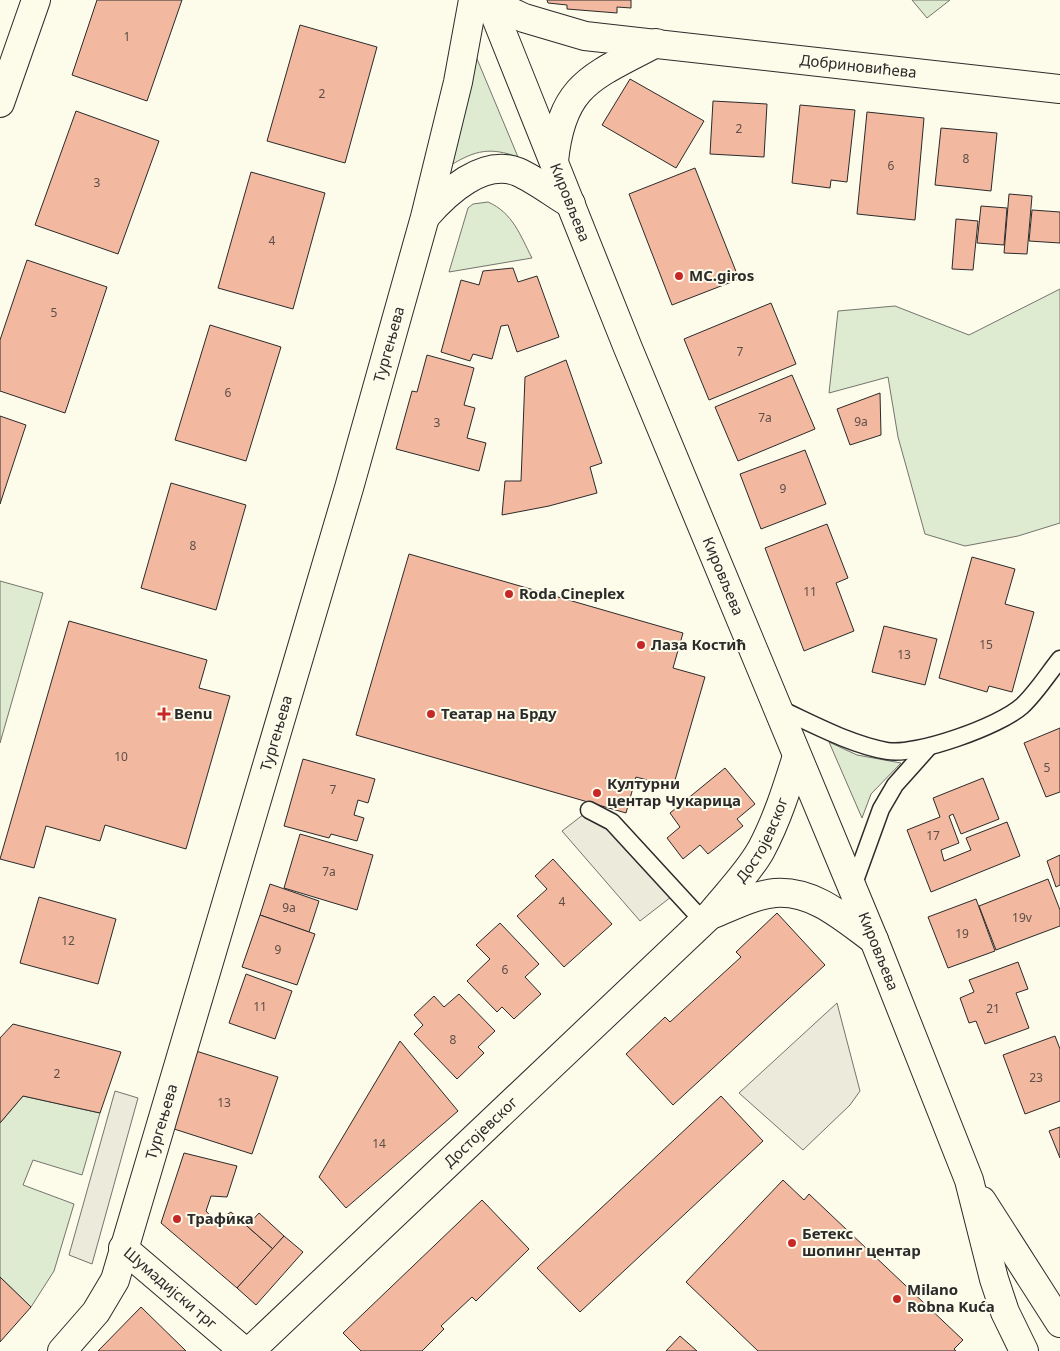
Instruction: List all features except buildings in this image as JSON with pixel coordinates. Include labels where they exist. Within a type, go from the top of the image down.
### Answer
[{"type":"street","points":[[0,103],[36,0]]},
{"type":"street","name":"Добриновићева","points":[[484,1],[524,18],[584,36],[1060,90]]},
{"type":"street","name":"Кировљева","points":[[484,1],[554,161],[874,940],[969,1180],[1005,1312],[1024,1351]]},
{"type":"street","name":"Тургењева","points":[[123,1248],[280,726],[425,217],[458,82],[484,1]]},
{"type":"street","points":[[554,161],[561,117],[572,96],[595,76],[656,43]]},
{"type":"street","name":"Тургењева","points":[[425,217],[444,195],[463,182],[499,169],[518,172],[571,204]]},
{"type":"street","name":"Достојевског","points":[[250,1351],[707,918],[746,873],[760,850],[776,818],[797,756]]},
{"type":"street","name":"Достојевског","points":[[707,918],[760,896],[776,893],[794,895],[828,907],[874,940]]},
{"type":"street","name":"Кировљева","points":[[969,1180],[1060,1323]]},
{"type":"street","name":"Шумадијски трг","points":[[62,1351],[96,1312],[106,1296],[115,1280],[123,1248],[244,1351]]},
{"type":"street","points":[[1005,1312],[1006,1351]]},
{"type":"lane","points":[[778,708],[870,747],[890,751],[928,748],[1001,720],[1014,712],[1022,706],[1060,659]]},
{"type":"lane","points":[[852,889],[881,809],[895,785],[928,748]]},
{"type":"lane","points":[[589,810],[612,822],[707,918]]},
{"type":"green space","points":[[912,0],[950,0],[927,18]]},
{"type":"green space","points":[[472,47],[518,157],[491,151],[476,153],[451,165]]},
{"type":"green space","points":[[488,202],[510,218],[532,258],[449,272],[468,208],[473,204]]},
{"type":"green space","points":[[1060,289],[1060,523],[1018,536],[965,546],[925,534],[898,437],[888,377],[829,393],[838,311],[895,306],[969,335]]},
{"type":"green space","points":[[0,581],[43,593],[0,743]]},
{"type":"green space","points":[[829,742],[857,755],[901,763],[871,794],[862,818]]},
{"type":"green space","points":[[23,1096],[100,1113],[82,1175],[33,1160],[23,1185],[74,1204],[54,1271],[31,1307],[0,1277],[0,1123]]},
{"type":"shaded area","points":[[593,807],[671,897],[640,921],[562,831]]},
{"type":"shaded area","points":[[837,1003],[860,1091],[850,1105],[803,1150],[739,1093]]},
{"type":"shaded area","points":[[115,1091],[138,1098],[92,1264],[69,1255]]},
{"type":"place","name":"MC.giros","points":[[679,276]]},
{"type":"place","name":"Roda Cineplex","points":[[509,594]]},
{"type":"place","name":"Лаза Костић","points":[[641,645]]},
{"type":"place","name":"Benu","points":[[164,714]]},
{"type":"place","name":"Театар на Брду","points":[[431,714]]},
{"type":"place","name":"Културни центар Чукарица","points":[[597,793]]},
{"type":"place","name":"Трафика","points":[[177,1219]]},
{"type":"place","name":"Бетекс шопинг центар","points":[[792,1243]]},
{"type":"place","name":"Milano Robna Kuća","points":[[897,1299]]}]
